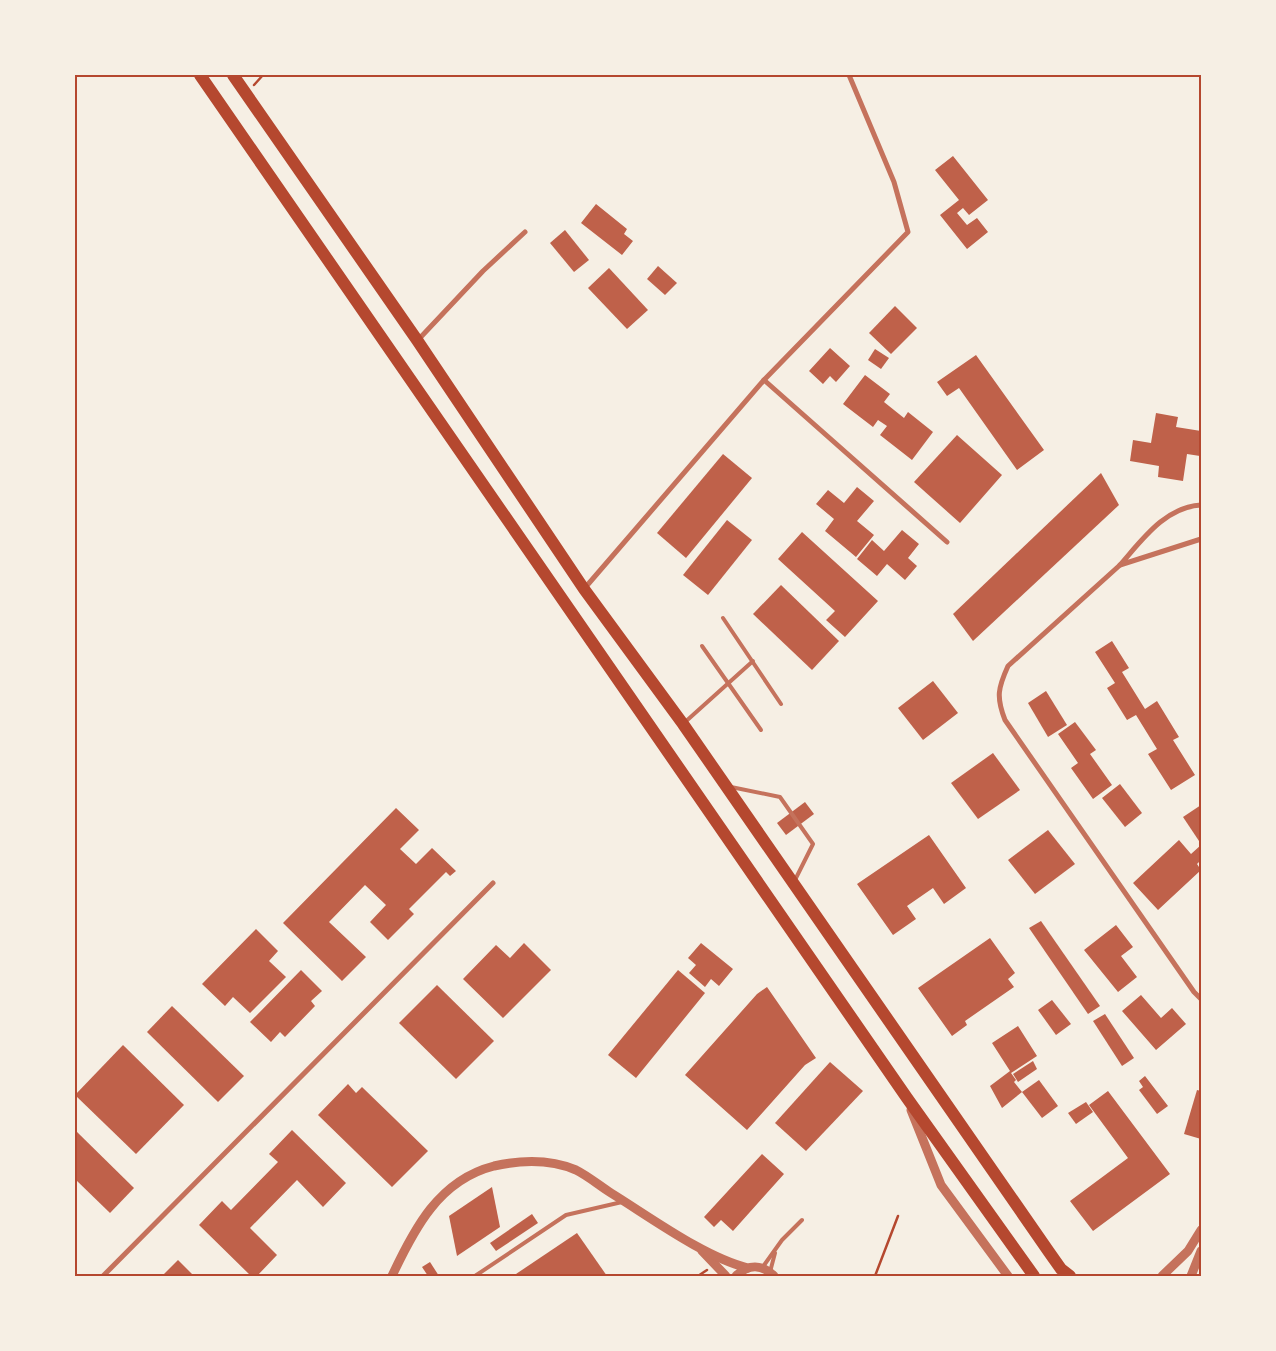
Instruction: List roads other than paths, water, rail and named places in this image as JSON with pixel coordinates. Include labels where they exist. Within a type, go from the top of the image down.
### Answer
[{"type":"main road","points":[[200,75],[907,1098],[1034,1276]]},
{"type":"main road","points":[[233,75],[417,340],[584,589],[683,724],[1053,1258],[1061,1269],[1070,1276]]},
{"type":"street","points":[[584,589],[764,380],[908,232],[894,182],[849,75]]},
{"type":"street","points":[[417,340],[483,271],[525,232]]},
{"type":"street","points":[[764,380],[947,542]]},
{"type":"street","points":[[1201,505],[1178,511],[1163,519],[1120,565],[1008,666],[1000,685],[998,703],[1005,720],[1194,992],[1201,998]]},
{"type":"street","points":[[1120,565],[1201,539]]},
{"type":"street","points":[[103,1276],[493,883]]},
{"type":"street","points":[[907,1098],[941,1186],[1008,1276]]},
{"type":"street","points":[[392,1276],[418,1225],[437,1199],[456,1184],[490,1167],[531,1160],[576,1170],[697,1245],[735,1265],[769,1272]]},
{"type":"street","points":[[1162,1276],[1188,1251],[1201,1230]]},
{"type":"street","points":[[697,1245],[726,1276]]},
{"type":"street","points":[[1192,1276],[1201,1251]]},
{"type":"street","points":[[736,1276],[748,1268]]},
{"type":"lane","points":[[723,618],[781,704]]},
{"type":"lane","points":[[702,646],[761,730]]},
{"type":"lane","points":[[683,724],[752,661]]},
{"type":"lane","points":[[725,786],[780,797],[813,844],[793,884]]},
{"type":"lane","points":[[476,1276],[566,1215],[625,1201]]},
{"type":"lane","points":[[769,1272],[782,1240],[802,1220]]},
{"type":"lane","points":[[769,1272],[776,1251]]}]
